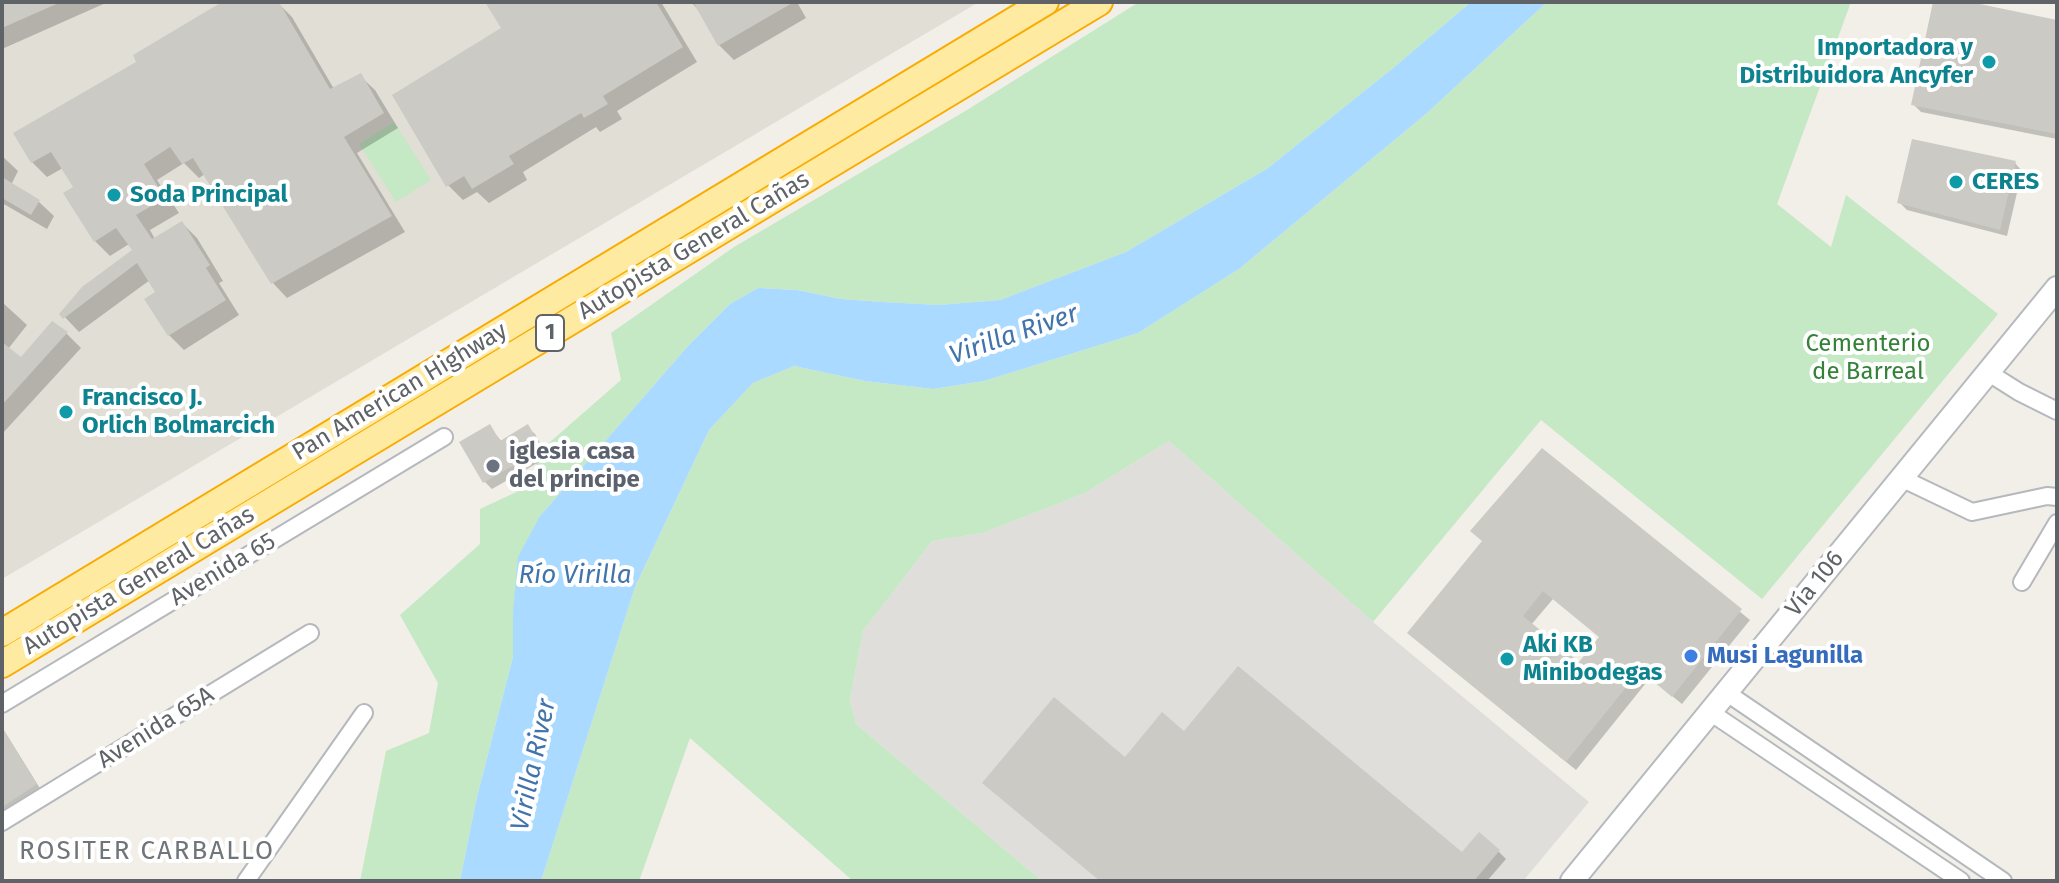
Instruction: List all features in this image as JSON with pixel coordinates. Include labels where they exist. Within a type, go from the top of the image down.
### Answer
[{"type":"highway","name":"Pan American Highway","points":[[2,633],[1045,2]]},
{"type":"highway","name":"Autopista General Cañas","points":[[2,664],[1099,2]]},
{"type":"main road","name":"Vía 106","points":[[1572,881],[2057,288]]},
{"type":"street","points":[[1989,373],[2057,411]]},
{"type":"street","name":"Avenida 65","points":[[2,704],[444,437]]},
{"type":"street","points":[[1901,478],[1972,512],[2047,496],[2057,497]]},
{"type":"street","points":[[2022,582],[2057,523]]},
{"type":"street","name":"Avenida 65A","points":[[2,822],[310,633]]},
{"type":"street","points":[[1727,693],[2003,881]]},
{"type":"street","points":[[1710,712],[1961,881]]},
{"type":"street","points":[[246,881],[364,713]]},
{"type":"street","points":[[1877,823],[1889,804]]},
{"type":"shaded area","points":[[2,2],[979,2],[2,579]]},
{"type":"shaded area","points":[[1169,441],[1373,622],[1589,802],[1523,881],[1042,881],[856,724],[850,700],[863,631],[932,541],[983,533],[1085,493]]},
{"type":"green space","points":[[1139,2],[1471,2],[1268,168],[1126,252],[1000,300],[939,305],[841,299],[797,290],[758,288],[730,304],[688,346],[540,516],[513,612],[513,657],[476,801],[460,881],[360,881],[386,751],[429,733],[438,683],[400,615],[480,544],[480,509],[540,481],[534,453],[621,380],[611,333],[734,247],[967,110]]},
{"type":"green space","name":"Cementerio de Barreal","points":[[1547,2],[1851,2],[1777,204],[1831,247],[1846,195],[1998,314],[1762,599],[1541,420],[1373,622],[1169,441],[1085,493],[983,533],[932,541],[863,631],[850,700],[856,724],[1042,881],[853,881],[690,738],[639,881],[541,881],[635,587],[709,430],[753,383],[794,366],[865,381],[933,389],[984,381],[1138,333],[1239,269],[1427,113]]},
{"type":"green space","points":[[394,122],[431,180],[396,202],[359,144]]},
{"type":"water","name":"Río Virilla","points":[[1471,2],[1547,2],[1427,113],[1239,269],[1138,333],[984,381],[933,389],[865,381],[794,366],[753,383],[709,430],[635,587],[541,881],[460,881],[476,801],[513,657],[518,557],[540,516],[688,346],[730,304],[758,288],[797,290],[841,299],[939,305],[1000,300],[1126,252],[1268,168]]},
{"type":"building","points":[[2,2],[61,2],[2,28]]},
{"type":"building","points":[[222,2],[279,2],[330,89],[361,73],[384,113],[344,137],[392,216],[271,284],[193,158],[182,164],[170,147],[144,164],[165,198],[136,215],[152,239],[182,221],[210,265],[206,268],[226,300],[168,336],[144,299],[155,292],[137,263],[63,319],[59,314],[82,287],[132,250],[116,228],[94,242],[63,193],[73,187],[51,152],[31,163],[13,133],[136,62],[133,55]]},
{"type":"building","points":[[485,2],[656,2],[683,47],[603,96],[608,104],[584,118],[581,113],[509,156],[514,164],[472,189],[464,176],[446,187],[392,95],[501,28]]},
{"type":"building","points":[[693,2],[794,2],[718,46]]},
{"type":"building","name":"Importadora y Distribuidora Ancyfer","points":[[1933,2],[1970,2],[2057,20],[2057,134],[1911,105]]},
{"type":"building","name":"CERES","points":[[1912,139],[2016,161],[2000,230],[1897,203]]},
{"type":"building","points":[[2,177],[40,200],[31,215],[2,198]]},
{"type":"building","points":[[52,321],[68,332],[2,405],[2,342],[21,357]]},
{"type":"building","name":"iglesia casa del principe","points":[[490,424],[500,441],[528,424],[542,449],[483,483],[459,442]]},
{"type":"building","points":[[1542,448],[1742,609],[1672,697],[1640,670],[1566,762],[1407,633],[1482,541],[1470,531]],"holes":[[[1543,591],[1599,637],[1579,662],[1523,616]]]},
{"type":"building","points":[[1238,666],[1462,852],[1479,832],[1500,850],[1474,881],[1100,881],[982,783],[1054,697],[1125,757],[1162,712],[1184,731]]},
{"type":"building","points":[[2,728],[37,784],[2,807]]},
{"type":"place","name":"Importadora y Distribuidora Ancyfer","points":[[1989,62]]},
{"type":"place","name":"CERES","points":[[1956,182]]},
{"type":"place","name":"Soda Principal","points":[[114,195]]},
{"type":"place","name":"Francisco J. Orlich Bolmarcich","points":[[66,412]]},
{"type":"place","name":"iglesia casa del principe","points":[[493,466]]},
{"type":"place","name":"Musi Lagunilla","points":[[1691,656]]},
{"type":"place","name":"Aki KB Minibodegas","points":[[1507,659]]},
{"type":"district","name":"ROSITER CARBALLO","points":[[147,852]]},
{"type":"water label","name":"Virilla River","points":[[1014,335]]},
{"type":"water label","name":"Virilla River","points":[[534,765]]}]
